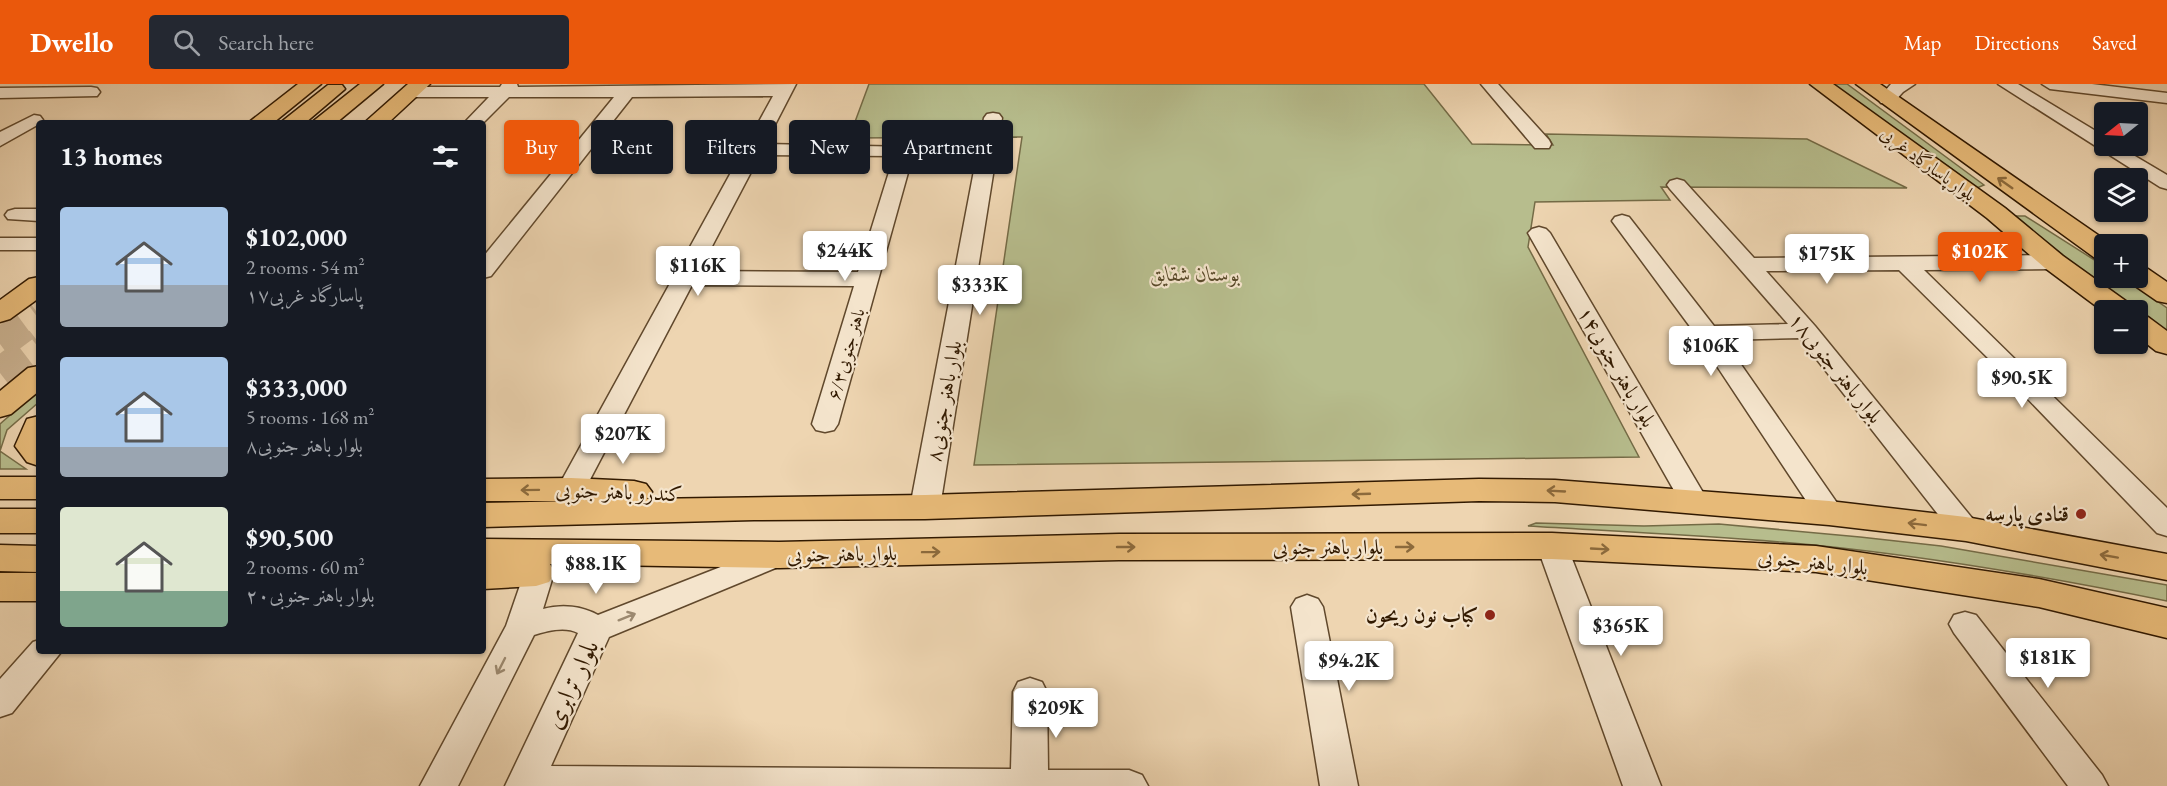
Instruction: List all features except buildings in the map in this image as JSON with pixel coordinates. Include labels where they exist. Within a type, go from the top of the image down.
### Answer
[{"type":"main road","points":[[263,120],[304,89],[316,84]]},
{"type":"main road","points":[[295,120],[341,84]]},
{"type":"main road","points":[[326,120],[373,84]]},
{"type":"main road","name":"بلوار پاسارگاد غربی","points":[[1866,84],[2094,245]]},
{"type":"main road","name":"بلوار پاسارگاد غربی","points":[[1822,87],[1996,213],[2054,262],[2106,300]]},
{"type":"main road","points":[[378,120],[415,88]]},
{"type":"main road","points":[[1996,213],[2046,212]]},
{"type":"main road","points":[[2148,281],[2167,295]]},
{"type":"main road","points":[[0,313],[36,287]]},
{"type":"main road","points":[[2148,331],[2167,345]]},
{"type":"main road","points":[[0,407],[36,377]]},
{"type":"main road","points":[[36,435],[32,446],[36,451]]},
{"type":"main road","points":[[0,488],[36,488]]},
{"type":"main road","name":"کندرو باهنر جنوبی","points":[[486,490],[571,489],[711,496],[754,508]]},
{"type":"main road","points":[[486,516],[754,508],[925,507],[1479,490],[1555,491],[1829,513],[1966,530],[2167,567]]},
{"type":"main road","points":[[0,521],[36,521]]},
{"type":"main road","name":"بلوار باهنر جنوبی","points":[[486,552],[779,555],[1119,547],[1552,546],[1816,559],[2039,593],[2167,623]]},
{"type":"main road","points":[[486,576],[537,573],[705,555]]},
{"type":"main road","points":[[0,558],[36,559]]},
{"type":"main road","points":[[0,587],[36,587]]},
{"type":"street","points":[[1489,84],[1542,144]]},
{"type":"street","points":[[1887,99],[1897,87],[1907,84]]},
{"type":"street","points":[[2006,84],[2094,138]]},
{"type":"street","points":[[2049,84],[2167,98]]},
{"type":"street","points":[[2160,84],[2167,89]]},
{"type":"street","points":[[0,93],[98,88]]},
{"type":"street","points":[[72,103],[98,88]]},
{"type":"street","points":[[415,88],[786,88],[769,120]]},
{"type":"street","points":[[476,120],[508,88]]},
{"type":"street","points":[[486,267],[630,88]]},
{"type":"street","name":"۸بلوار باهنر جنوبی","points":[[925,507],[993,118]]},
{"type":"street","points":[[3,137],[34,120]]},
{"type":"street","name":"۶/۳باهنر جنوبی","points":[[777,149],[905,152],[825,424]]},
{"type":"street","points":[[2123,156],[2167,183]]},
{"type":"street","points":[[571,489],[741,174]]},
{"type":"street","name":"۱۸بلوار باهنر جنوبی","points":[[1677,185],[1807,331],[1966,530]]},
{"type":"street","points":[[15,215],[36,215]]},
{"type":"street","points":[[1622,221],[1707,333],[1829,513]]},
{"type":"street","name":"بلوار باهنر جنوبی۱۴","points":[[1539,233],[1694,501]]},
{"type":"street","points":[[0,244],[36,244]]},
{"type":"street","points":[[1749,265],[2054,262]]},
{"type":"street","points":[[1905,264],[2006,362],[2167,526]]},
{"type":"street","points":[[685,278],[868,279]]},
{"type":"street","points":[[1707,333],[1807,331]]},
{"type":"street","points":[[1552,546],[1642,786]]},
{"type":"street","name":"بلوار ترابری","points":[[525,784],[596,629],[779,555]]},
{"type":"street","points":[[439,786],[522,626],[537,573]]},
{"type":"street","points":[[1307,607],[1339,786]]},
{"type":"street","points":[[522,626],[553,618],[579,619],[596,629]]},
{"type":"street","points":[[1965,624],[2089,786]]},
{"type":"street","points":[[0,703],[42,654]]},
{"type":"street","points":[[1029,786],[1030,692]]},
{"type":"street","points":[[525,784],[1129,786]]},
{"type":"green space","name":"بوستان شقایق","points":[[869,84],[1424,84],[1472,144],[1553,145],[1546,134],[1807,139],[1907,188],[1661,187],[1670,200],[1535,202],[1528,247],[1639,457],[974,465],[1022,137],[1013,137],[1013,120],[882,120],[882,138],[870,138],[870,120],[856,120]]},
{"type":"green space","points":[[1832,84],[1847,84],[1984,185],[1977,188],[1948,166],[1905,140]]},
{"type":"green space","points":[[2014,216],[2025,216],[2094,260],[2094,281]]},
{"type":"green space","points":[[2104,288],[2138,288],[2167,308],[2167,332],[2148,319],[2148,300],[2121,300]]},
{"type":"green space","points":[[36,393],[36,405],[7,430],[0,451],[0,424]]},
{"type":"green space","points":[[0,451],[26,469],[0,469]]},
{"type":"green space","points":[[1536,523],[1644,526],[1719,524],[1941,546],[2167,585],[2167,601],[2071,582],[1878,552],[1686,535],[1528,526]]},
{"type":"tunnel","points":[[0,344],[36,317]]},
{"type":"tunnel","points":[[0,373],[36,345]]},
{"type":"place","name":"قنادی پارسه","points":[[2081,514]]},
{"type":"place","name":"کباب نون ریحون","points":[[1490,615]]}]
